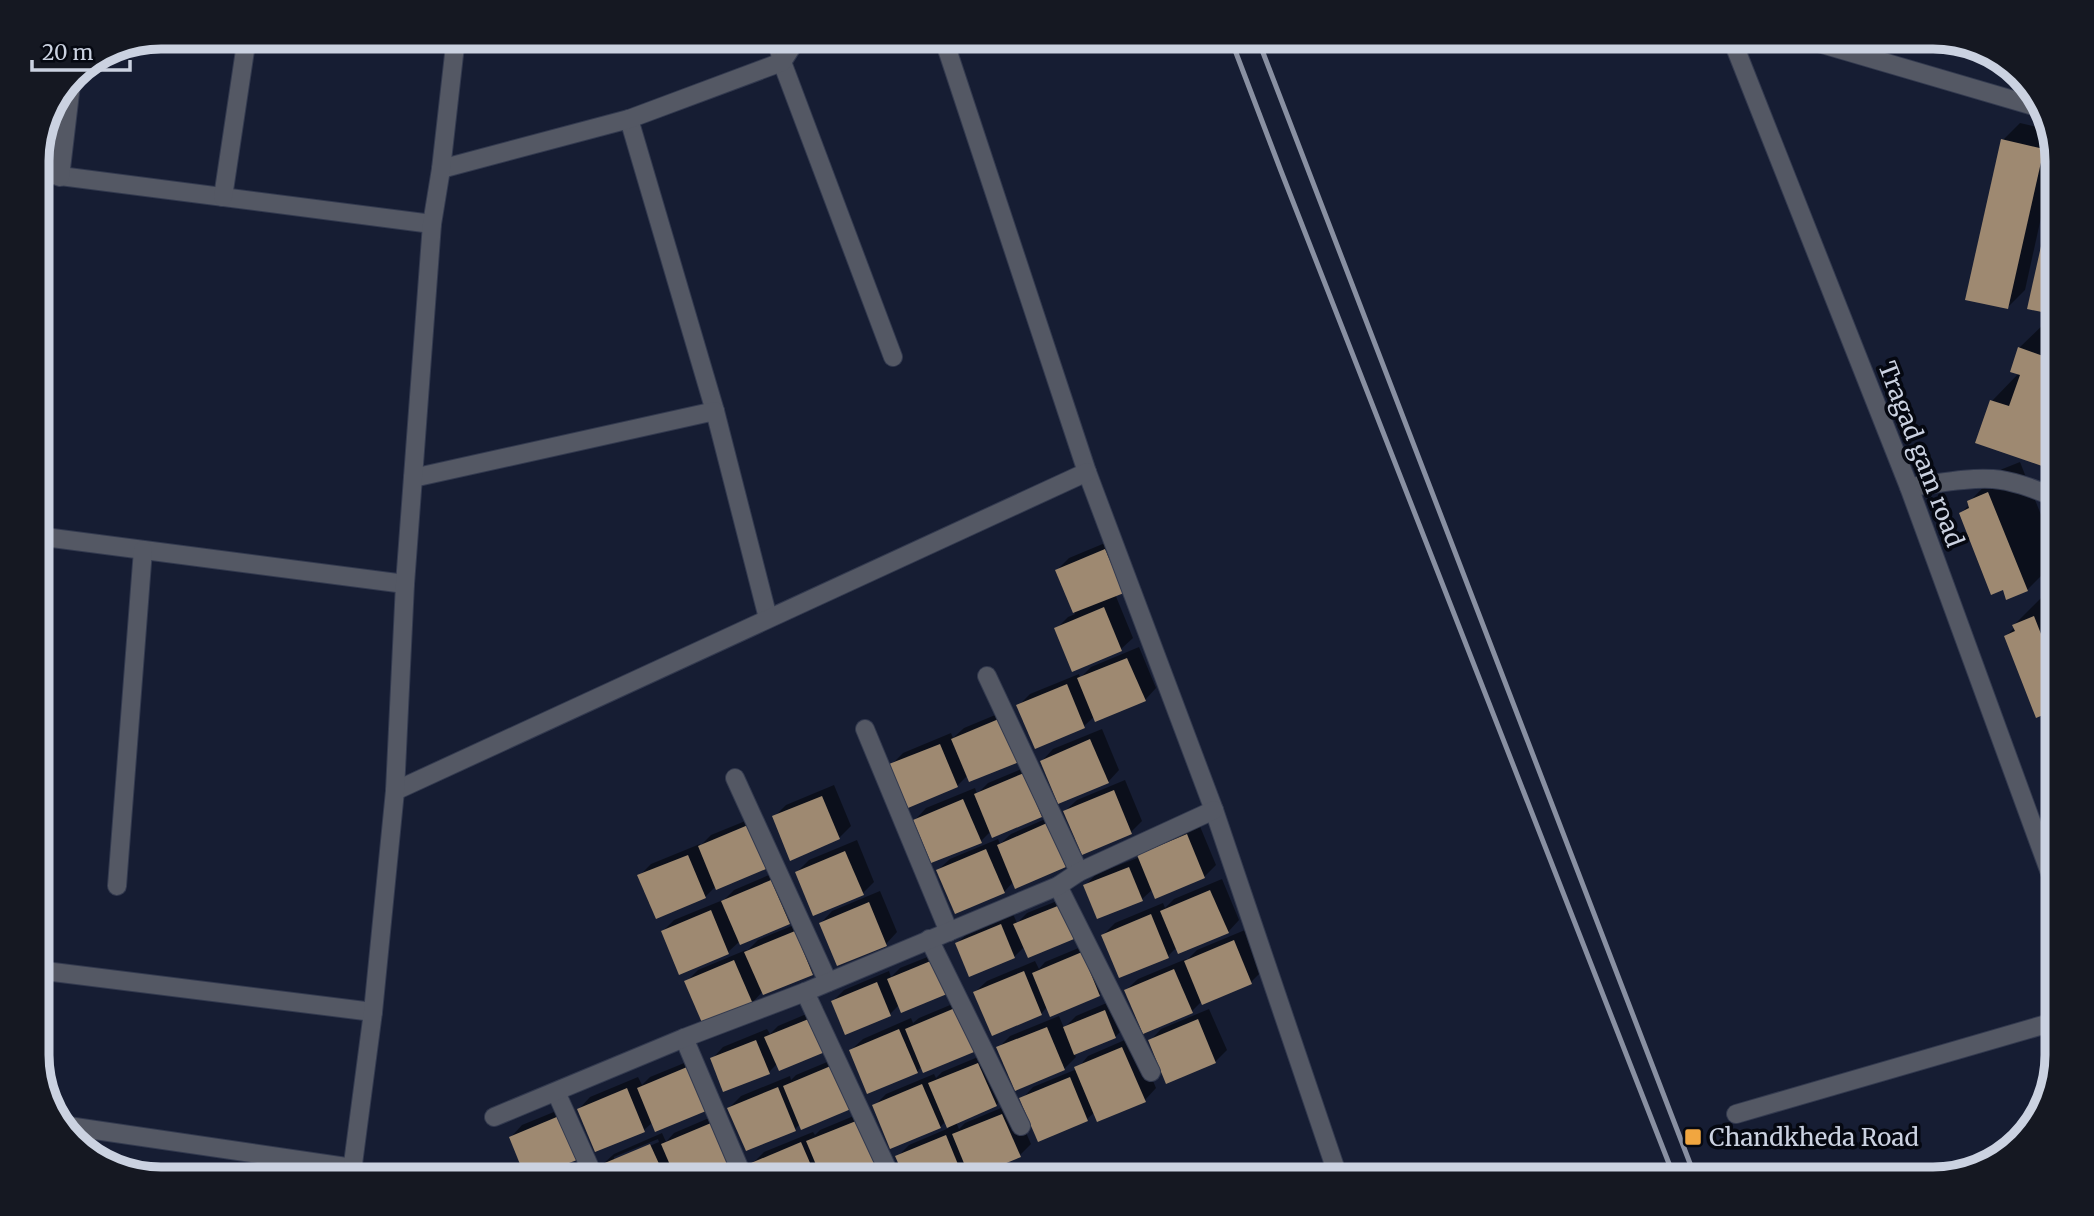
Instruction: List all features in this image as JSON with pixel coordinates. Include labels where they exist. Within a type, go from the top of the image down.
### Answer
[{"type":"street","points":[[223,197],[245,49]]},
{"type":"street","points":[[353,1167],[373,1012],[395,791],[405,584],[432,224],[455,49]]},
{"type":"street","points":[[779,49],[893,357]]},
{"type":"street","points":[[441,169],[629,119],[782,62],[790,49]]},
{"type":"street","points":[[947,49],[1087,472],[1214,810],[1335,1167]]},
{"type":"street","name":"Tragad gam road","points":[[1736,49],[1909,488],[2045,859]]},
{"type":"street","points":[[1839,49],[2030,105]]},
{"type":"street","points":[[60,177],[69,97]]},
{"type":"street","points":[[629,119],[715,411],[768,618]]},
{"type":"street","points":[[49,175],[432,224]]},
{"type":"street","points":[[413,478],[715,411]]},
{"type":"street","points":[[395,791],[1087,472]]},
{"type":"street","points":[[1909,488],[1995,479],[2024,485],[2045,493]]},
{"type":"street","points":[[49,538],[405,584]]},
{"type":"street","points":[[117,886],[143,550]]},
{"type":"street","points":[[987,676],[1079,872]]},
{"type":"street","points":[[864,729],[949,932]]},
{"type":"street","points":[[736,778],[828,982]]},
{"type":"street","points":[[494,1117],[684,1038],[805,992],[1058,886],[1079,872],[1214,810]]},
{"type":"street","points":[[1058,886],[1151,1072]]},
{"type":"street","points":[[929,939],[1020,1126]]},
{"type":"street","points":[[49,972],[373,1012]]},
{"type":"street","points":[[805,992],[886,1167]]},
{"type":"street","points":[[1736,1114],[2045,1024]]},
{"type":"street","points":[[684,1038],[739,1167]]},
{"type":"street","points":[[556,1092],[590,1167]]},
{"type":"street","points":[[76,1128],[310,1167]]},
{"type":"building","points":[[2001,139],[2044,149],[2008,309],[1965,300]]},
{"type":"building","points":[[2045,228],[2045,313],[2027,309]]},
{"type":"building","points":[[2018,347],[2045,357],[2045,457],[2042,466],[1975,443],[1990,400],[2009,406],[2020,375],[2010,372]]},
{"type":"building","points":[[1988,492],[2028,591],[2006,600],[2003,590],[1991,595],[1959,513],[1969,508],[1967,501]]},
{"type":"building","points":[[1105,549],[1124,593],[1073,613],[1055,570]]},
{"type":"building","points":[[1104,607],[1122,651],[1072,672],[1054,628]]},
{"type":"building","points":[[2034,616],[2045,644],[2045,714],[2036,718],[2004,636],[2015,631],[2012,625]]},
{"type":"building","points":[[1127,658],[1146,701],[1095,722],[1077,678]]},
{"type":"building","points":[[1067,684],[1085,728],[1035,749],[1016,705]]},
{"type":"building","points":[[1001,718],[1019,762],[969,782],[951,739]]},
{"type":"building","points":[[1090,739],[1109,783],[1058,804],[1040,761]]},
{"type":"building","points":[[940,744],[958,787],[908,808],[889,764]]},
{"type":"building","points":[[1024,773],[1042,817],[992,838],[974,794]]},
{"type":"building","points":[[1114,790],[1132,834],[1082,855],[1063,811]]},
{"type":"building","points":[[822,796],[840,839],[790,861],[772,816]]},
{"type":"building","points":[[963,799],[982,843],[931,863],[913,820]]},
{"type":"building","points":[[1047,823],[1066,867],[1015,889],[997,845]]},
{"type":"building","points":[[748,825],[766,869],[716,890],[698,846]]},
{"type":"building","points":[[1187,834],[1205,878],[1155,899],[1137,855]]},
{"type":"building","points":[[986,849],[1005,893],[955,914],[936,870]]},
{"type":"building","points":[[845,851],[864,895],[813,916],[795,872]]},
{"type":"building","points":[[688,855],[706,898],[656,919],[637,875]]},
{"type":"building","points":[[1129,867],[1143,901],[1097,919],[1083,885]]},
{"type":"building","points":[[771,880],[790,924],[740,945],[721,901]]},
{"type":"building","points":[[1210,890],[1229,933],[1178,954],[1160,911]]},
{"type":"building","points":[[869,902],[887,946],[837,966],[819,923]]},
{"type":"building","points":[[1060,905],[1074,939],[1028,958],[1013,924]]},
{"type":"building","points":[[711,910],[729,954],[679,975],[661,931]]},
{"type":"building","points":[[1151,914],[1169,958],[1119,978],[1101,935]]},
{"type":"building","points":[[1001,924],[1015,958],[969,977],[955,943]]},
{"type":"building","points":[[795,931],[813,975],[763,995],[744,952]]},
{"type":"building","points":[[1234,940],[1252,984],[1202,1005],[1184,961]]},
{"type":"building","points":[[1082,952],[1100,996],[1050,1017],[1032,973]]},
{"type":"building","points":[[734,960],[753,1004],[703,1025],[684,981]]},
{"type":"building","points":[[933,960],[947,994],[901,1013],[887,979]]},
{"type":"building","points":[[1174,969],[1193,1013],[1143,1034],[1124,990]]},
{"type":"building","points":[[1024,971],[1042,1015],[992,1036],[973,992]]},
{"type":"building","points":[[877,982],[891,1016],[845,1035],[831,1001]]},
{"type":"building","points":[[955,1008],[974,1052],[923,1073],[905,1029]]},
{"type":"building","points":[[1105,1010],[1116,1038],[1074,1055],[1063,1027]]},
{"type":"building","points":[[811,1018],[825,1052],[779,1071],[764,1037]]},
{"type":"building","points":[[1198,1019],[1216,1063],[1166,1084],[1148,1040]]},
{"type":"building","points":[[1047,1027],[1065,1070],[1015,1091],[996,1047]]},
{"type":"building","points":[[899,1029],[918,1073],[867,1094],[849,1050]]},
{"type":"building","points":[[756,1040],[770,1074],[723,1092],[710,1058]]},
{"type":"building","points":[[1122,1047],[1146,1102],[1097,1122],[1074,1067]]},
{"type":"building","points":[[978,1063],[997,1106],[947,1128],[928,1083]]},
{"type":"building","points":[[833,1065],[851,1109],[801,1130],[783,1086]]},
{"type":"building","points":[[687,1067],[706,1111],[655,1132],[637,1088]]},
{"type":"building","points":[[1070,1077],[1088,1121],[1038,1142],[1019,1098]]},
{"type":"building","points":[[922,1084],[941,1128],[890,1149],[872,1105]]},
{"type":"building","points":[[778,1087],[796,1131],[746,1151],[727,1108]]},
{"type":"building","points":[[627,1088],[645,1132],[595,1152],[577,1109]]},
{"type":"building","points":[[1002,1114],[1021,1157],[997,1167],[966,1167],[952,1134]]},
{"type":"building","points":[[559,1116],[577,1160],[558,1167],[521,1167],[509,1137]]},
{"type":"building","points":[[856,1121],[875,1164],[868,1167],[817,1167],[806,1141]]},
{"type":"building","points":[[711,1123],[729,1167],[671,1167],[661,1144]]},
{"type":"building","points":[[946,1135],[959,1167],[900,1167],[895,1156]]},
{"type":"building","points":[[801,1142],[812,1167],[753,1167],[751,1163]]},
{"type":"building","points":[[650,1144],[661,1167],[601,1167],[600,1165]]},
{"type":"railway","points":[[1235,49],[1670,1167]]},
{"type":"railway","points":[[1262,49],[1691,1167]]},
{"type":"place","name":"Chandkheda Road","points":[[1693,1137]]}]
